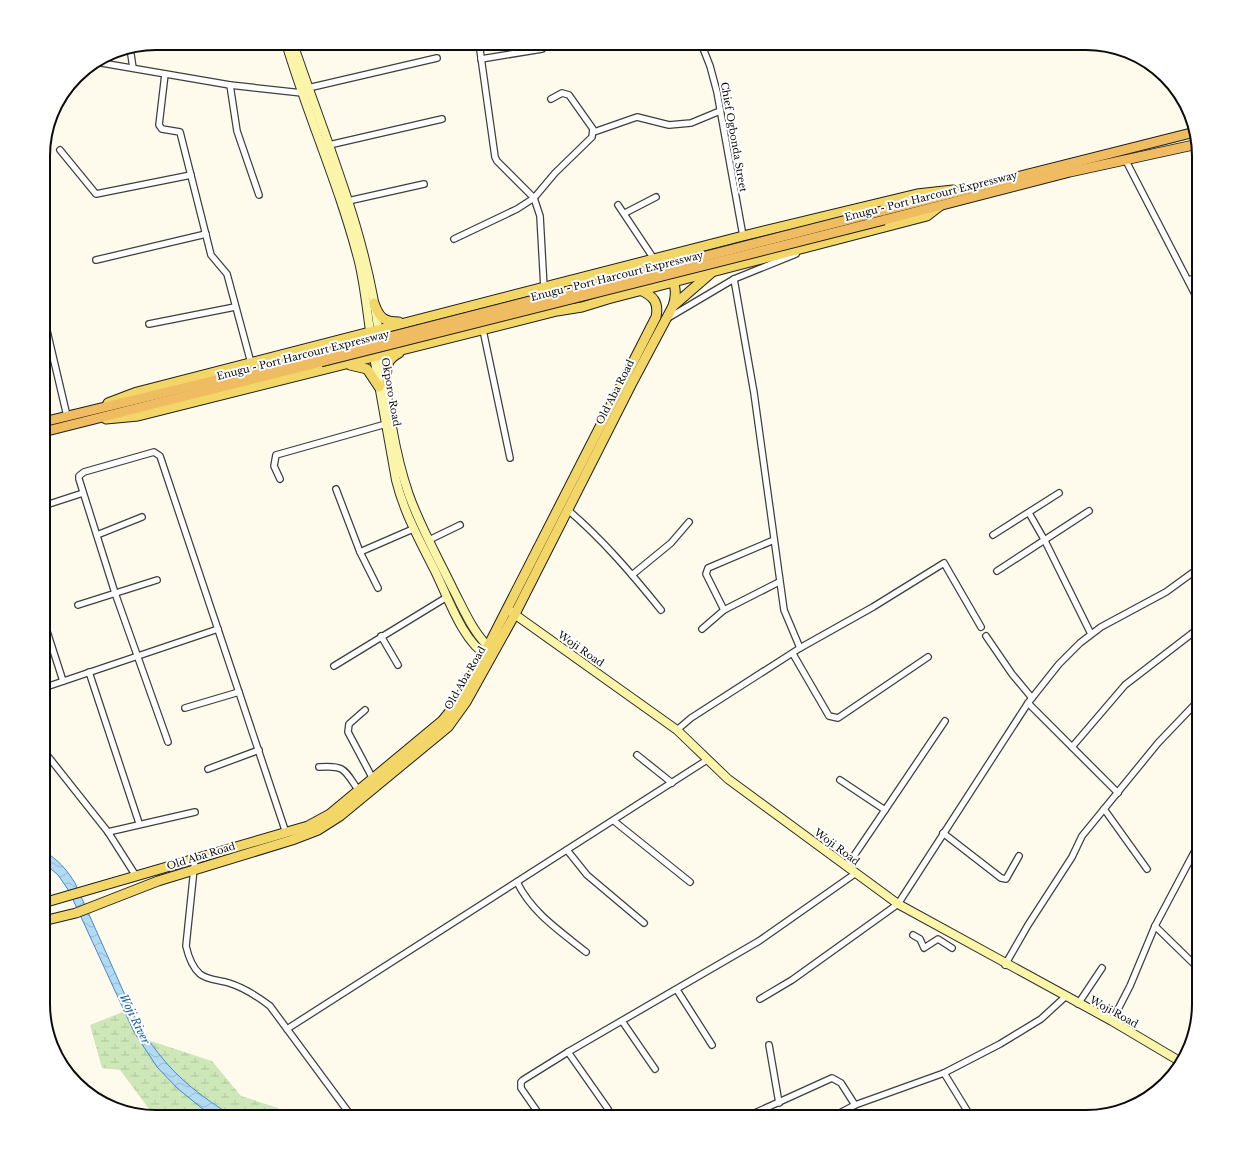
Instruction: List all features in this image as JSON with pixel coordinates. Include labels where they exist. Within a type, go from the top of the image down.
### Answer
[{"type":"highway","name":"Enugu - Port Harcourt Expressway","points":[[50,430],[320,359],[883,216],[972,189],[1189,134]]},
{"type":"highway","name":"Enugu - Port Harcourt Expressway","points":[[883,216],[942,204],[1125,159],[1191,145]]},
{"type":"highway","name":"Enugu - Port Harcourt Expressway","points":[[50,420],[320,359]]},
{"type":"main road","name":"Okporo Road","points":[[289,50],[329,145],[348,201],[365,261],[374,303],[374,331]]},
{"type":"main road","name":"Okporo Road","points":[[295,50],[305,90],[355,247],[374,331],[383,385],[405,480],[415,509],[429,540],[466,613],[489,653]]},
{"type":"main road","points":[[89,411],[137,392],[743,236],[917,194],[972,189]]},
{"type":"main road","points":[[81,422],[138,416],[412,347],[588,306],[640,290],[674,283],[927,216],[942,204]]},
{"type":"main road","name":"Old Aba Road","points":[[50,901],[136,876],[194,864],[306,836],[340,816],[448,727],[466,702],[489,653],[568,510],[673,306],[676,295],[674,283],[665,266],[654,259]]},
{"type":"main road","points":[[673,306],[712,272]]},
{"type":"main road","points":[[585,277],[581,282],[580,290],[583,297],[590,300],[608,299]]},
{"type":"main road","name":"Old Aba Road","points":[[511,612],[656,317],[658,305],[656,301],[652,296],[640,290]]},
{"type":"main road","points":[[374,303],[378,313],[387,322],[418,320]]},
{"type":"main road","points":[[383,385],[390,359],[412,347]]},
{"type":"main road","points":[[344,364],[367,369],[383,385]]},
{"type":"main road","name":"Okporo Road","points":[[383,385],[386,424],[399,494],[413,529],[447,597],[470,638],[489,653]]},
{"type":"main road","name":"Woji Road","points":[[511,612],[677,730],[728,779],[898,904],[1005,965],[1112,1021],[1176,1059]]},
{"type":"main road","name":"Old Aba Road","points":[[50,920],[76,914],[194,864],[308,826],[330,814],[436,728],[449,714],[489,653]]},
{"type":"street","points":[[480,50],[497,161],[534,198],[540,216],[544,288]]},
{"type":"street","points":[[481,59],[536,50]]},
{"type":"street","name":"Chief Ogbonda Street","points":[[704,50],[714,79],[743,236]]},
{"type":"street","points":[[131,53],[133,68]]},
{"type":"street","points":[[105,63],[230,85],[305,90],[437,58]]},
{"type":"street","points":[[165,74],[158,125],[162,129],[180,132],[211,255],[226,274],[243,330],[251,363]]},
{"type":"street","points":[[230,85],[240,140],[259,195]]},
{"type":"street","points":[[551,99],[562,93],[569,95],[594,132]]},
{"type":"street","points":[[454,239],[518,209],[534,198],[555,173],[592,137],[594,132],[637,117],[669,125],[691,123],[720,111]]},
{"type":"street","points":[[329,145],[442,119]]},
{"type":"street","points":[[60,150],[96,194],[191,175]]},
{"type":"street","points":[[1125,159],[1192,288]]},
{"type":"street","points":[[348,201],[424,184]]},
{"type":"street","points":[[625,213],[656,197]]},
{"type":"street","points":[[618,205],[625,213],[654,259]]},
{"type":"street","points":[[96,260],[206,234]]},
{"type":"street","points":[[666,319],[734,279],[799,253],[800,249]]},
{"type":"street","points":[[734,279],[754,393],[779,582],[786,617],[800,648]]},
{"type":"street","points":[[1188,280],[1192,279]]},
{"type":"street","points":[[149,324],[235,307]]},
{"type":"street","points":[[483,330],[510,458]]},
{"type":"street","points":[[50,344],[67,416]]},
{"type":"street","points":[[280,479],[274,466],[276,454],[386,424]]},
{"type":"street","points":[[168,742],[115,593],[79,479],[79,476],[84,472],[150,453],[157,453],[286,833]]},
{"type":"street","points":[[336,489],[360,552],[378,588]]},
{"type":"street","points":[[50,504],[83,493]]},
{"type":"street","points":[[993,535],[1059,494]]},
{"type":"street","points":[[568,510],[632,575],[661,610]]},
{"type":"street","points":[[998,571],[1089,511]]},
{"type":"street","points":[[1029,513],[1045,541],[1091,634]]},
{"type":"street","points":[[97,535],[142,518]]},
{"type":"street","points":[[632,575],[671,543],[689,522]]},
{"type":"street","points":[[429,540],[460,525]]},
{"type":"street","points":[[360,552],[413,529]]},
{"type":"street","points":[[724,610],[706,574],[708,568],[774,540]]},
{"type":"street","points":[[677,730],[691,718],[793,654],[800,648],[870,609],[944,563],[981,627]]},
{"type":"street","points":[[760,999],[792,980],[898,904],[1030,701],[1059,664],[1091,634],[1166,592],[1192,573]]},
{"type":"street","points":[[78,605],[157,580]]},
{"type":"street","points":[[702,629],[724,610],[779,582]]},
{"type":"street","points":[[334,666],[447,597]]},
{"type":"street","points":[[50,686],[218,629]]},
{"type":"street","points":[[1072,747],[1125,685],[1192,633]]},
{"type":"street","points":[[381,636],[398,665]]},
{"type":"street","points":[[986,636],[1030,701],[1072,747],[1118,793]]},
{"type":"street","points":[[50,641],[63,681]]},
{"type":"street","points":[[793,654],[832,718],[838,718],[928,658]]},
{"type":"street","points":[[89,672],[139,823]]},
{"type":"street","points":[[185,708],[239,692]]},
{"type":"street","points":[[1005,965],[1028,925],[1072,857],[1082,836],[1158,743],[1192,707]]},
{"type":"street","points":[[365,710],[350,724],[348,732],[373,780]]},
{"type":"street","points":[[847,866],[945,720]]},
{"type":"street","points":[[208,768],[259,750]]},
{"type":"street","points":[[637,755],[672,783]]},
{"type":"street","points":[[50,759],[108,832],[136,876]]},
{"type":"street","points":[[287,1029],[614,821],[707,760]]},
{"type":"street","points":[[319,767],[334,766],[342,768],[359,790]]},
{"type":"street","points":[[840,780],[885,810]]},
{"type":"street","points":[[1104,809],[1147,869]]},
{"type":"street","points":[[108,832],[139,823],[195,812]]},
{"type":"street","points":[[614,821],[690,882]]},
{"type":"street","points":[[943,833],[1001,878],[1006,879],[1019,856]]},
{"type":"street","points":[[567,850],[587,874],[644,923]]},
{"type":"street","points":[[1112,1021],[1130,986],[1154,926],[1192,856]]},
{"type":"street","points":[[194,864],[186,946],[188,954],[196,970],[202,976],[228,982],[256,995],[270,1006],[347,1110]]},
{"type":"street","points":[[536,1110],[521,1088],[521,1082],[568,1052],[759,942],[856,872]]},
{"type":"street","points":[[517,882],[525,897],[537,912],[586,952]]},
{"type":"street","points":[[1154,926],[1192,962]]},
{"type":"street","points":[[914,935],[920,940],[924,948],[938,939],[952,948]]},
{"type":"street","points":[[1078,1004],[1102,968]]},
{"type":"street","points":[[677,990],[712,1045]]},
{"type":"street","points":[[847,1110],[944,1073],[1000,1044],[1041,1018],[1065,996]]},
{"type":"street","points":[[622,1021],[655,1069]]},
{"type":"street","points":[[769,1045],[779,1103]]},
{"type":"street","points":[[568,1052],[608,1109]]},
{"type":"street","points":[[944,1073],[967,1110]]},
{"type":"street","points":[[762,1110],[832,1078],[840,1083],[855,1106]]},
{"type":"green space","points":[[125,1011],[134,1032],[205,1110],[150,1110],[120,1070],[102,1068],[90,1025]]},
{"type":"green space","points":[[148,1040],[212,1061],[241,1096],[278,1108],[280,1110],[224,1110],[185,1084],[172,1071]]},
{"type":"water","name":"Woji River","points":[[50,855],[61,865],[75,883],[137,1022],[147,1038],[168,1065],[179,1076],[191,1087],[223,1110],[204,1110],[177,1088],[157,1067],[134,1032],[69,891],[58,875],[50,868]]}]
